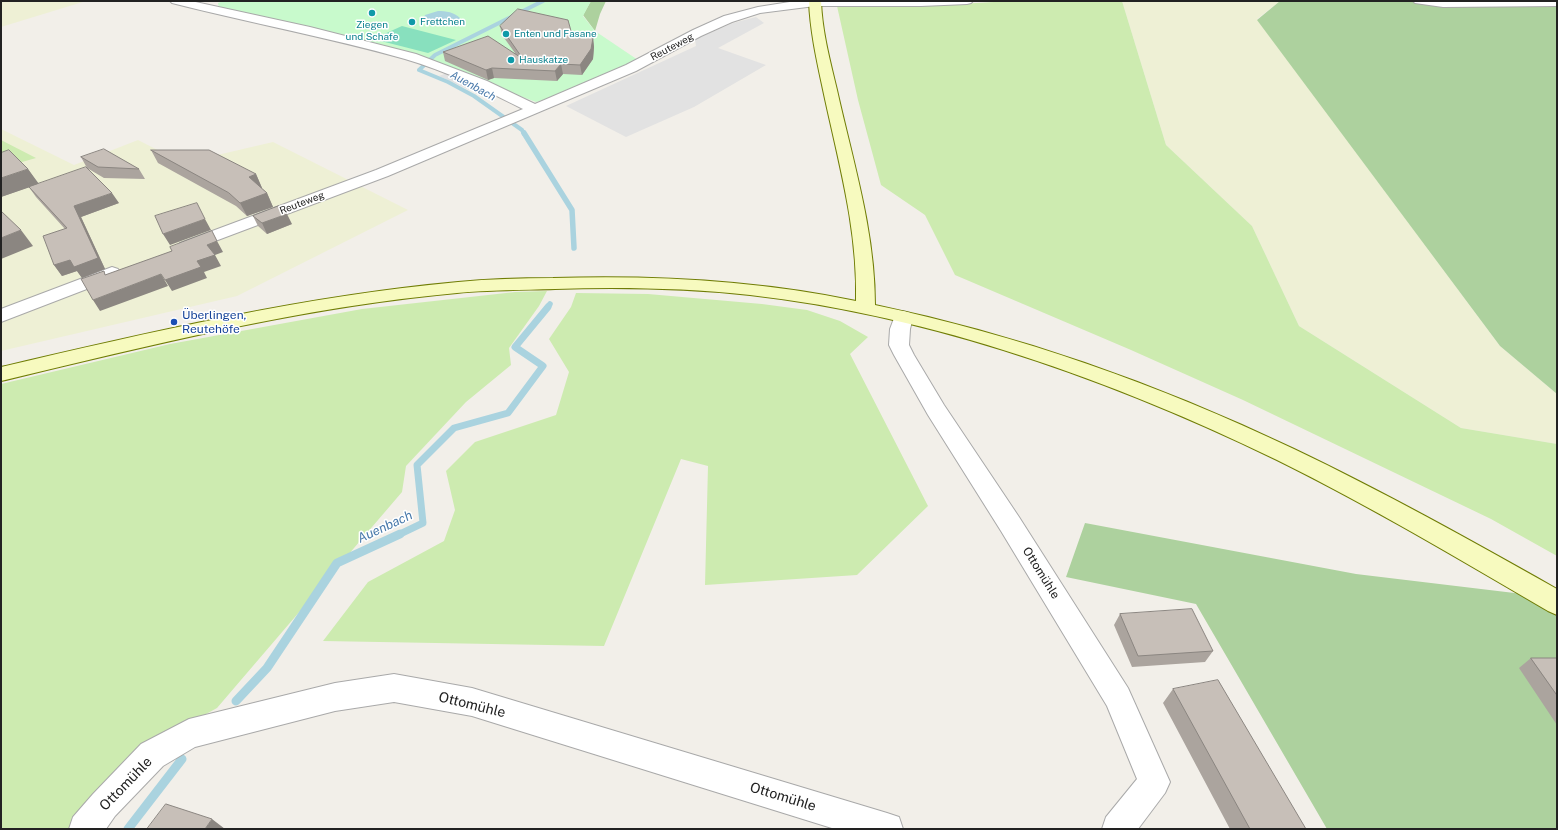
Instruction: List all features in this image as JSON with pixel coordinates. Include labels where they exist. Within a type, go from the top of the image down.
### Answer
[{"type":"main road","points":[[815,2],[820,46],[863,243],[866,282],[865,308]]},
{"type":"main road","points":[[1,374],[111,347],[228,323],[372,297],[461,287],[639,282],[712,286],[776,293],[865,308],[1016,346],[1164,400],[1287,455],[1427,529],[1557,603]]},
{"type":"street","points":[[176,1],[310,31],[411,58],[482,84],[533,108]]},
{"type":"street","name":"Reuteweg","points":[[168,253],[382,173],[533,108],[631,68],[697,33],[728,19],[758,10],[815,2],[921,3],[967,1]]},
{"type":"street","points":[[1419,1],[1443,4],[1557,3]]},
{"type":"street","points":[[1,316],[126,268]]},
{"type":"street","name":"Ottomühle","points":[[903,317],[900,329],[899,345],[904,355],[936,410],[1015,531],[1118,698],[1154,782],[1118,829]]},
{"type":"street","name":"Ottomühle","points":[[85,829],[104,805],[152,755],[189,734],[335,697],[394,688],[472,702],[887,829]]},
{"type":"green space","points":[[1,1],[86,1],[1,27]]},
{"type":"green space","points":[[223,1],[591,1],[583,16],[595,31],[638,60],[553,97],[536,102],[388,47],[315,28],[219,8],[218,3]]},
{"type":"green space","points":[[591,1],[606,1],[595,31],[583,15]]},
{"type":"green space","points":[[1011,1],[1122,1],[1166,145],[1252,226],[1299,326],[1461,428],[1557,444],[1557,556],[1491,519],[1243,400],[1131,350],[955,275],[925,215],[881,185],[858,100],[837,6],[924,6]]},
{"type":"green space","points":[[1122,1],[1280,1],[1257,19],[1500,346],[1557,394],[1557,444],[1461,428],[1299,326],[1252,226],[1166,145]]},
{"type":"green space","points":[[1280,1],[1528,1],[1557,3],[1557,394],[1500,346],[1257,20]]},
{"type":"green space","points":[[402,26],[456,40],[428,53],[373,39]]},
{"type":"green space","points":[[1,129],[74,165],[138,140],[183,163],[273,142],[408,210],[237,296],[1,351]]},
{"type":"green space","points":[[1,140],[36,158],[1,168]]},
{"type":"green space","points":[[547,291],[539,306],[509,348],[511,365],[466,402],[406,466],[402,492],[217,708],[141,750],[74,829],[1,829],[1,384],[170,344],[362,309],[515,292]]},
{"type":"green space","points":[[576,293],[648,294],[762,304],[807,310],[840,321],[868,337],[850,354],[928,506],[857,575],[705,585],[708,466],[681,459],[604,646],[323,641],[368,582],[444,541],[455,510],[446,471],[475,442],[556,415],[569,372],[549,339],[571,307]]},
{"type":"green space","points":[[1085,523],[1356,574],[1531,595],[1557,611],[1557,829],[1327,829],[1196,604],[1066,577]]},
{"type":"shaded area","points":[[756,17],[764,23],[718,48],[766,65],[694,107],[626,137],[566,106],[696,46],[695,39],[733,23]]},
{"type":"shaded area","points":[[447,73],[485,90],[476,93],[439,76]]},
{"type":"water","points":[[438,11],[450,12],[460,18],[459,20],[448,23],[424,18],[425,15]]},
{"type":"building","points":[[518,9],[568,20],[571,31],[593,38],[591,49],[580,65],[561,64],[555,71],[492,68],[486,70],[443,52],[488,36],[523,59],[500,26]]},
{"type":"building","points":[[104,149],[139,169],[98,167],[81,157]]},
{"type":"building","points":[[9,150],[28,169],[1,178],[1,153]]},
{"type":"building","points":[[151,150],[209,150],[256,174],[249,177],[267,193],[240,203],[229,193]]},
{"type":"building","points":[[86,167],[112,193],[74,206],[98,258],[74,267],[70,260],[54,265],[43,236],[67,228],[29,187]]},
{"type":"building","points":[[197,203],[205,219],[163,234],[155,216]]},
{"type":"building","points":[[279,206],[287,214],[262,223],[253,216]]},
{"type":"building","points":[[1,211],[21,230],[1,238]]},
{"type":"building","points":[[212,231],[217,241],[207,245],[215,255],[197,261],[201,267],[165,280],[161,274],[93,300],[81,279],[104,271],[105,275],[172,251],[170,247]]},
{"type":"building","points":[[1192,609],[1213,651],[1138,656],[1120,614]]},
{"type":"building","points":[[1531,658],[1557,658],[1557,695]]},
{"type":"building","points":[[1218,680],[1306,829],[1250,829],[1173,689]]},
{"type":"building","points":[[166,804],[212,819],[205,829],[147,829]]},
{"type":"waterway","name":"Auenbach","points":[[524,134],[522,130],[474,96],[448,82],[419,70],[435,55],[543,1]]},
{"type":"waterway","name":"Auenbach","points":[[524,133],[572,210],[574,248]]},
{"type":"waterway","name":"Auenbach","points":[[547,308],[550,304]]},
{"type":"waterway","name":"Auenbach","points":[[398,535],[423,523],[417,465],[454,428],[508,413],[543,366],[515,347],[548,307]]},
{"type":"waterway","name":"Auenbach","points":[[236,701],[267,668],[337,563],[400,534]]},
{"type":"waterway","name":"Auenbach","points":[[128,829],[182,759]]},
{"type":"place","name":"Ziegen und Schafe","points":[[372,13]]},
{"type":"place","name":"Frettchen","points":[[412,22]]},
{"type":"place","name":"Enten und Fasane","points":[[506,34]]},
{"type":"place","name":"Hauskatze","points":[[511,60]]},
{"type":"place","name":"Überlingen, Reutehöfe","points":[[174,322]]}]
